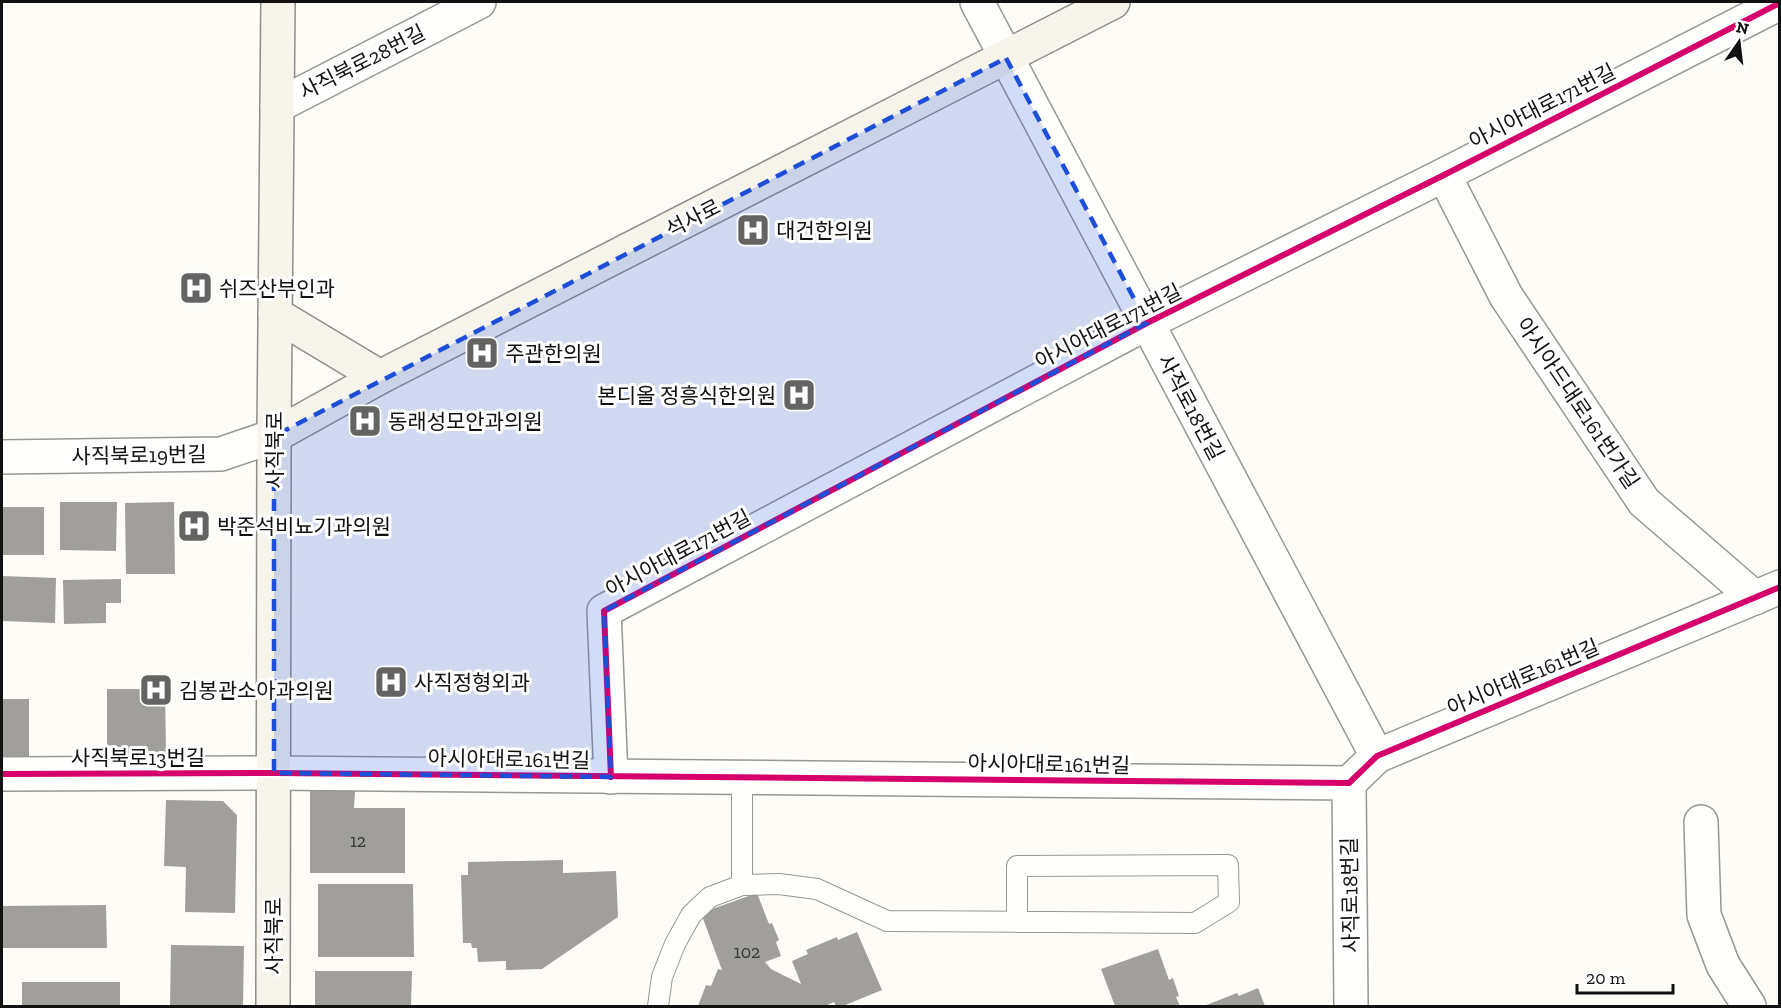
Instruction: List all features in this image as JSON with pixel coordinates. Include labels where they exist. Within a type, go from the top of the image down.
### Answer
[{"type":"main road","name":"사직북로","points":[[273,1006],[274,314],[278,2]]},
{"type":"main road","name":"석사로","points":[[274,436],[380,377],[1113,2]]},
{"type":"main road","points":[[274,314],[380,377]]},
{"type":"street","name":"사직북로28번길","points":[[277,106],[479,2]]},
{"type":"street","name":"사직로18번길","points":[[977,2],[1377,756]]},
{"type":"street","name":"아시아대로171번길","points":[[611,777],[604,611],[1147,323],[1444,175],[1779,3]]},
{"type":"street","name":"아시아드대로161번가길","points":[[1444,175],[1506,296],[1644,502],[1767,592]]},
{"type":"street","name":"사직북로19번길","points":[[2,457],[221,454],[274,436]]},
{"type":"street","name":"아시아대로161번길","points":[[274,773],[1348,783],[1377,756],[1767,592]]},
{"type":"street","name":"사직북로13번길","points":[[2,774],[274,773]]},
{"type":"street","name":"사직로18번길","points":[[1348,783],[1351,1006]]},
{"type":"street","points":[[1701,822],[1704,915],[1723,965],[1749,1006]]},
{"type":"lane","points":[[742,778],[742,885]]},
{"type":"lane","points":[[658,1006],[662,977],[690,915],[710,897],[742,885],[779,884],[817,889],[887,921],[1017,922],[1195,923],[1229,902],[1227,865],[1017,866],[1017,922]]},
{"type":"highlighted area","points":[[1006,58],[1147,323],[604,611],[611,777],[274,773],[274,436]]},
{"type":"building","points":[[60,502],[117,502],[116,551],[60,550]]},
{"type":"building","points":[[174,502],[175,574],[126,574],[125,503]]},
{"type":"building","points":[[2,507],[44,507],[44,555],[2,555]]},
{"type":"building","points":[[2,576],[56,578],[55,623],[2,621]]},
{"type":"building","points":[[121,579],[121,603],[106,603],[106,623],[64,624],[63,580]]},
{"type":"building","points":[[107,689],[165,689],[166,754],[107,755]]},
{"type":"building","points":[[2,699],[29,699],[29,759],[2,759]]},
{"type":"building","points":[[310,791],[355,791],[354,808],[405,808],[405,873],[310,873]]},
{"type":"building","points":[[166,800],[223,801],[237,815],[235,913],[185,912],[186,867],[164,866]]},
{"type":"building","points":[[563,860],[563,873],[616,871],[618,917],[542,969],[506,970],[506,961],[478,962],[477,948],[472,948],[471,943],[463,943],[461,875],[468,875],[468,862]]},
{"type":"building","points":[[318,884],[413,884],[414,957],[318,957]]},
{"type":"building","points":[[757,893],[769,924],[772,923],[779,940],[776,942],[781,956],[765,962],[771,969],[801,984],[792,961],[808,954],[806,950],[837,937],[838,940],[857,932],[882,990],[843,1006],[836,1006],[834,1002],[825,1006],[698,1006],[706,985],[711,986],[718,969],[722,970],[701,913]]},
{"type":"building","points":[[106,905],[107,948],[2,948],[2,906]]},
{"type":"building","points":[[171,945],[244,946],[243,1006],[170,1006]]},
{"type":"building","points":[[1158,949],[1169,980],[1173,978],[1180,1006],[1115,1006],[1101,969]]},
{"type":"building","points":[[315,971],[412,971],[411,1006],[315,1006]]},
{"type":"building","points":[[22,982],[120,982],[120,1006],[22,1006]]},
{"type":"building","points":[[1258,988],[1265,1006],[1204,1006],[1237,993],[1239,996]]},
{"type":"cycle path","points":[[611,777],[604,611],[1147,323],[1444,175],[1780,3]]},
{"type":"cycle path","points":[[2,774],[274,773],[1349,783],[1377,756],[1780,587]]},
{"type":"place","name":"대건한의원","points":[[753,230]]},
{"type":"place","name":"쉬즈산부인과","points":[[196,288]]},
{"type":"place","name":"주관한의원","points":[[482,353]]},
{"type":"place","name":"본디올 정흥식한의원","points":[[799,395]]},
{"type":"place","name":"동래성모안과의원","points":[[365,421]]},
{"type":"place","name":"박준석비뇨기과의원","points":[[194,526]]},
{"type":"place","name":"사직정형외과","points":[[391,682]]},
{"type":"place","name":"김봉관소아과의원","points":[[156,690]]}]
